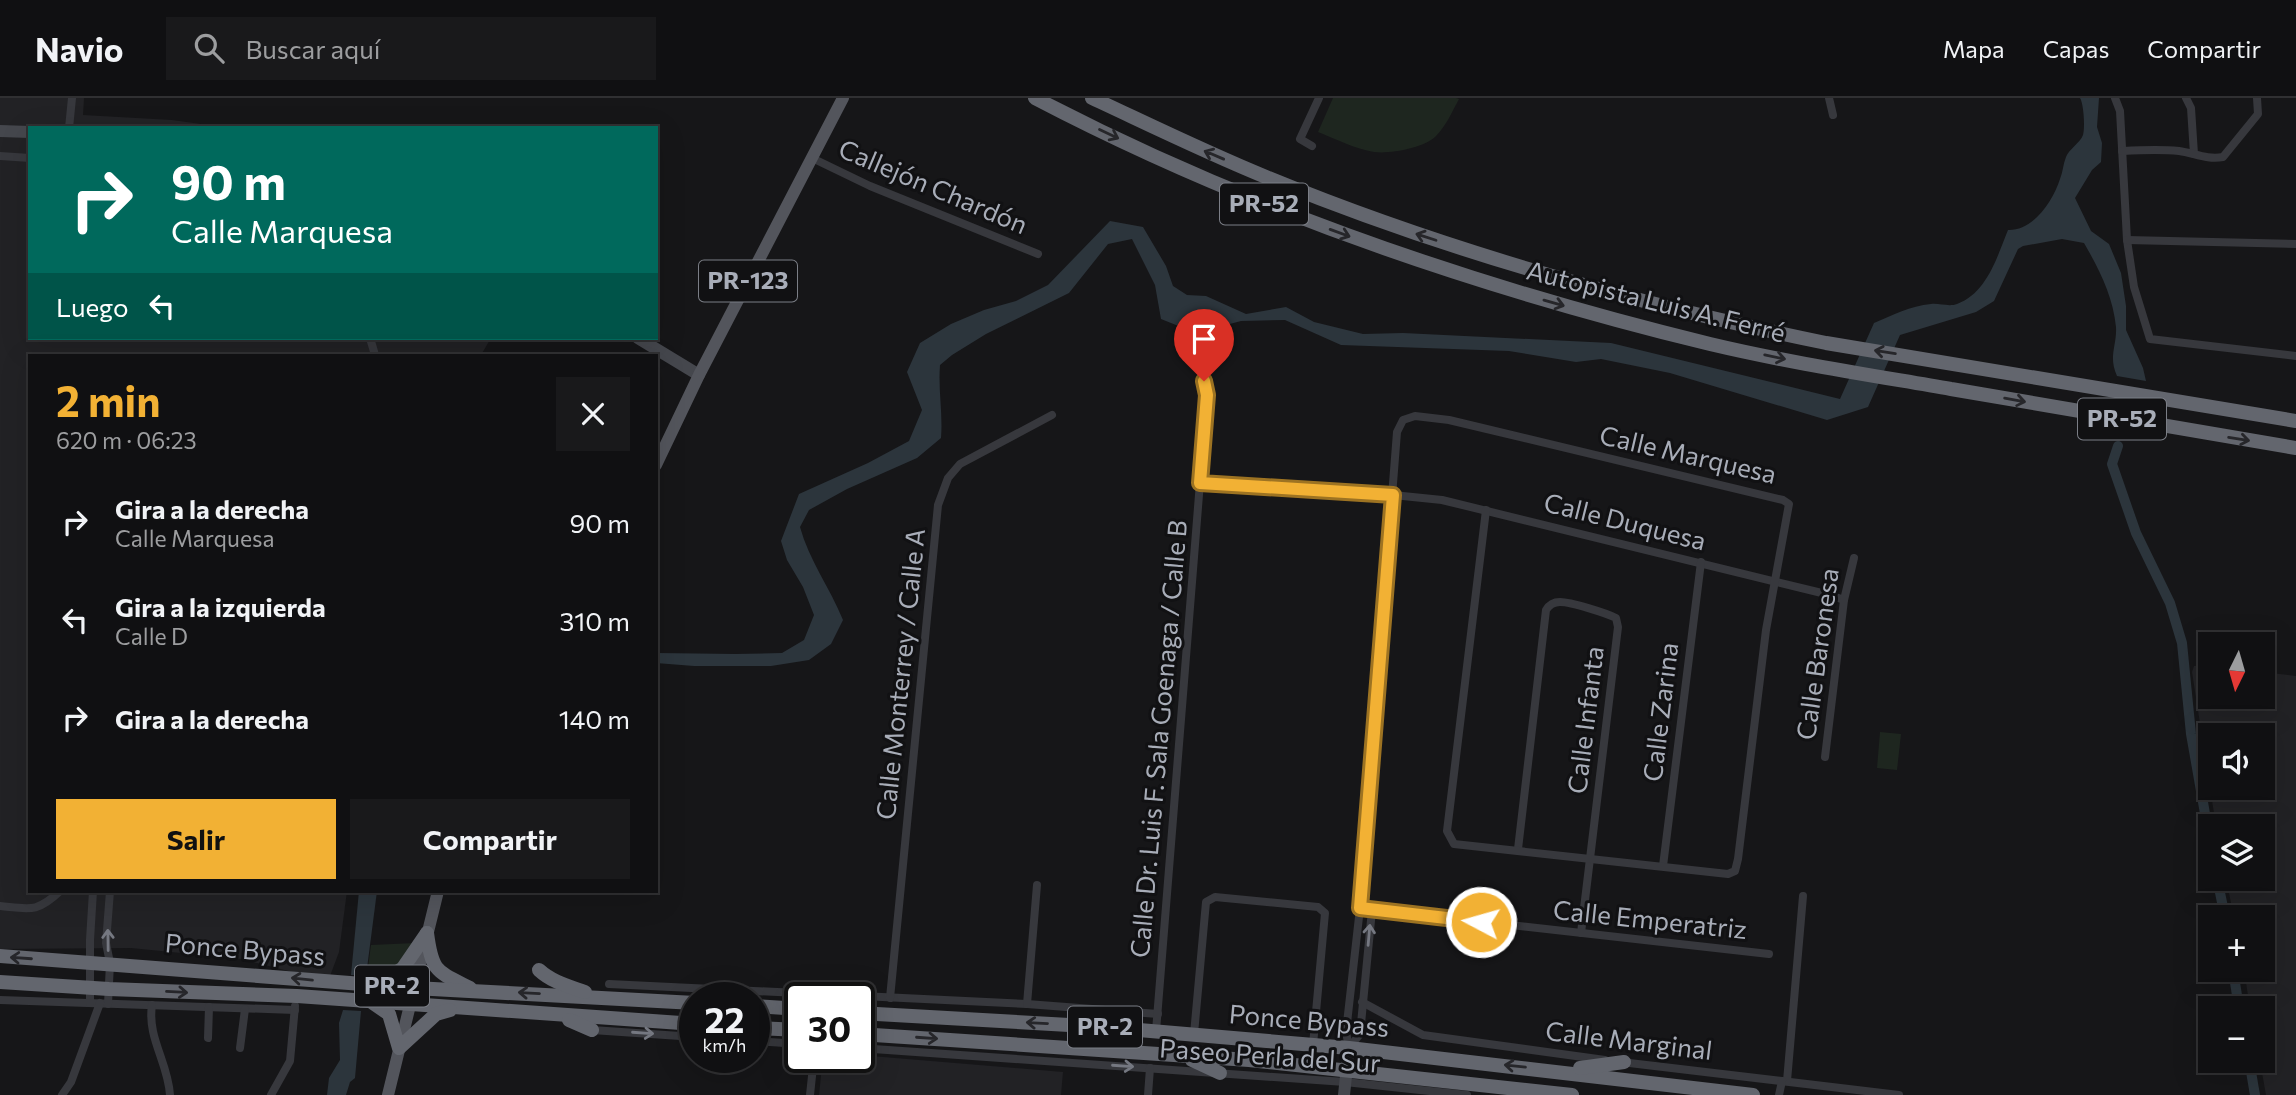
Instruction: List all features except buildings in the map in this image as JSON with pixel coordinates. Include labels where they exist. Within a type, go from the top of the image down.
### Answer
[{"type":"highway","name":"Autopista Luis A. Ferré","points":[[1092,98],[1190,145],[1413,232],[1491,258],[1598,288],[1765,331],[1826,343],[2296,422]]},
{"type":"highway","name":"Autopista Luis A. Ferré","points":[[1041,101],[1256,201],[1319,226],[1489,285],[1714,345],[1824,368],[2296,448]]},
{"type":"highway","points":[[377,985],[403,968],[427,933]]},
{"type":"highway","points":[[427,933],[430,958],[439,973],[474,990]]},
{"type":"highway","name":"Ponce Bypass","points":[[0,956],[414,988],[679,1002]]},
{"type":"highway","points":[[539,970],[559,983],[603,998]]},
{"type":"highway","name":"Ponce Bypass","points":[[0,982],[90,988],[106,998],[296,1003],[369,1001],[679,1023]]},
{"type":"highway","points":[[369,1001],[389,1014],[399,1048],[436,1014],[458,1008]]},
{"type":"highway","name":"Ponce Bypass","points":[[875,1014],[1156,1031],[1349,1048],[1753,1095]]},
{"type":"highway","points":[[558,1016],[592,1030]]},
{"type":"highway","name":"Ponce Bypass","points":[[875,1035],[1181,1055],[1345,1082],[1572,1095]]},
{"type":"highway","points":[[1181,1055],[1220,1073]]},
{"type":"highway","points":[[1548,1070],[1594,1068],[1624,1062]]},
{"type":"main road","name":"PR-123","points":[[658,459],[843,98]]},
{"type":"main road","points":[[388,1095],[437,893]]},
{"type":"street","points":[[69,126],[72,98]]},
{"type":"street","points":[[1312,146],[1300,139],[1319,98]]},
{"type":"street","points":[[1829,98],[1833,115]]},
{"type":"street","points":[[2115,98],[2120,111],[2127,240],[2134,287],[2150,339],[2296,356]]},
{"type":"street","points":[[2186,98],[2191,108],[2194,154]]},
{"type":"street","points":[[2122,151],[2154,149],[2223,157],[2258,114],[2257,98]]},
{"type":"street","points":[[0,131],[28,132]]},
{"type":"street","points":[[0,156],[28,158]]},
{"type":"street","name":"Callejón Chardón","points":[[812,158],[880,190],[1038,254]]},
{"type":"street","points":[[2127,240],[2296,244]]},
{"type":"street","points":[[641,340],[699,375]]},
{"type":"street","name":"Calle Dr. Luis F. Sala Goenaga / Calle B","points":[[1156,1031],[1207,395],[1200,367]]},
{"type":"street","name":"Calle Monterrey / Calle A","points":[[890,998],[938,505],[948,478],[960,464],[1052,415]]},
{"type":"street","name":"Calle Marquesa","points":[[1349,1048],[1346,1032],[1360,908],[1397,432],[1403,420],[1415,416],[1449,420],[1783,500],[1789,504],[1790,510],[1774,580],[1735,871],[1728,874],[1454,844],[1447,831],[1486,510]]},
{"type":"street","name":"Calle Duquesa","points":[[1200,483],[1442,500],[1774,580],[1844,600]]},
{"type":"street","name":"Calle Baronesa","points":[[1825,757],[1844,600],[1854,558]]},
{"type":"street","name":"Calle Zarina","points":[[1663,866],[1701,562]]},
{"type":"street","name":"Calle Infanta","points":[[1518,849],[1546,610],[1550,604],[1559,601],[1608,614],[1616,618],[1618,627],[1581,933]]},
{"type":"street","points":[[1027,1004],[1037,885]]},
{"type":"street","points":[[0,906],[31,909],[42,906],[58,893]]},
{"type":"street","points":[[90,1003],[93,893]]},
{"type":"street","points":[[62,1095],[71,1082],[106,998],[110,963],[107,943],[110,893]]},
{"type":"street","points":[[1779,1095],[1784,1081],[1803,896]]},
{"type":"street","points":[[1194,1034],[1206,902],[1215,897],[1318,907],[1325,913],[1313,1045]]},
{"type":"street","name":"Calle Emperatriz","points":[[1360,908],[1769,954]]},
{"type":"street","points":[[1345,1082],[1349,1048],[1360,1034],[1372,910]]},
{"type":"street","points":[[1354,954],[1368,956]]},
{"type":"street","points":[[609,984],[1027,1004],[1158,1014]]},
{"type":"street","points":[[0,1000],[90,1003],[106,998],[152,1005],[246,1009],[296,1003],[290,1061],[271,1095]]},
{"type":"street","name":"Calle Marginal","points":[[1362,1002],[1423,1035],[1899,1095]]},
{"type":"street","points":[[152,1005],[151,1030],[164,1064],[170,1095]]},
{"type":"street","points":[[208,1038],[209,1007]]},
{"type":"street","points":[[240,1048],[246,1009]]},
{"type":"street","points":[[592,1030],[679,1036]]},
{"type":"street","name":"Paseo Perla del Sur","points":[[875,1049],[1345,1082],[1467,1095]]},
{"type":"street","points":[[1147,1095],[1150,1068]]},
{"type":"street","points":[[810,1095],[812,1073]]},
{"type":"shaded area","points":[[0,98],[84,98],[83,115],[172,120],[215,126],[28,126],[28,340],[490,340],[482,354],[28,354],[28,893],[347,893],[339,952],[330,976],[304,975],[241,959],[131,948],[0,949]]},
{"type":"shaded area","points":[[1333,98],[1459,99],[1443,128],[1431,140],[1398,151],[1374,152],[1318,132]]},
{"type":"shaded area","points":[[2080,98],[2099,98],[2097,127],[2102,143],[2101,162],[2092,170],[2075,198],[2091,231],[2109,244],[2121,273],[2126,330],[2146,381],[2117,376],[2113,357],[2116,327],[2112,304],[2104,283],[2084,243],[2062,239],[2018,249],[1994,301],[1976,312],[1900,335],[1868,407],[1827,420],[1670,373],[1601,359],[1576,362],[1509,351],[1341,345],[1285,320],[1241,321],[1196,333],[1161,319],[1155,285],[1132,239],[1108,244],[1069,293],[986,334],[940,365],[941,438],[917,458],[847,489],[809,510],[800,527],[843,620],[831,644],[809,660],[771,666],[658,663],[658,653],[782,653],[804,640],[814,615],[803,587],[787,560],[781,541],[799,494],[909,441],[922,410],[907,372],[920,343],[951,324],[984,310],[1016,301],[1048,285],[1110,221],[1143,227],[1166,266],[1173,286],[1187,295],[1206,296],[1246,314],[1286,307],[1314,322],[1363,334],[1403,333],[1611,343],[1840,399],[1874,323],[1916,307],[1954,305],[1976,292],[1990,273],[2008,230],[2026,226],[2034,220],[2057,188],[2067,154],[2083,135]]},
{"type":"shaded area","points":[[2194,666],[2198,666],[2198,709],[2275,709],[2275,673],[2296,676],[2296,1095],[2266,1095],[2262,1073],[2275,1073],[2275,996],[2248,996],[2246,982],[2275,982],[2275,905],[2231,905],[2229,891],[2275,891],[2275,814],[2214,814],[2212,800],[2275,800],[2275,723],[2200,723],[2192,672]]},
{"type":"shaded area","points":[[1880,732],[1901,734],[1897,770],[1877,768]]},
{"type":"shaded area","points":[[359,893],[377,893],[366,976],[351,975]]},
{"type":"shaded area","points":[[415,943],[389,970],[367,975],[371,945]]},
{"type":"shaded area","points":[[343,1010],[361,1011],[355,1078],[350,1082],[346,1095],[327,1095],[329,1078],[340,1060],[339,1023]]},
{"type":"shaded area","points":[[875,1056],[1063,1072],[1061,1095],[819,1095],[821,1073],[875,1073]]},
{"type":"waterway","points":[[2118,446],[2112,464],[2136,533],[2170,603],[2182,643],[2191,734],[2205,814]]},
{"type":"waterway","points":[[2220,891],[2223,905]]},
{"type":"waterway","points":[[2235,982],[2237,996]]},
{"type":"waterway","points":[[2251,1073],[2255,1095]]},
{"type":"route","points":[[1204,381],[1207,395],[1200,483],[1393,495],[1360,908],[1481,922]]}]
